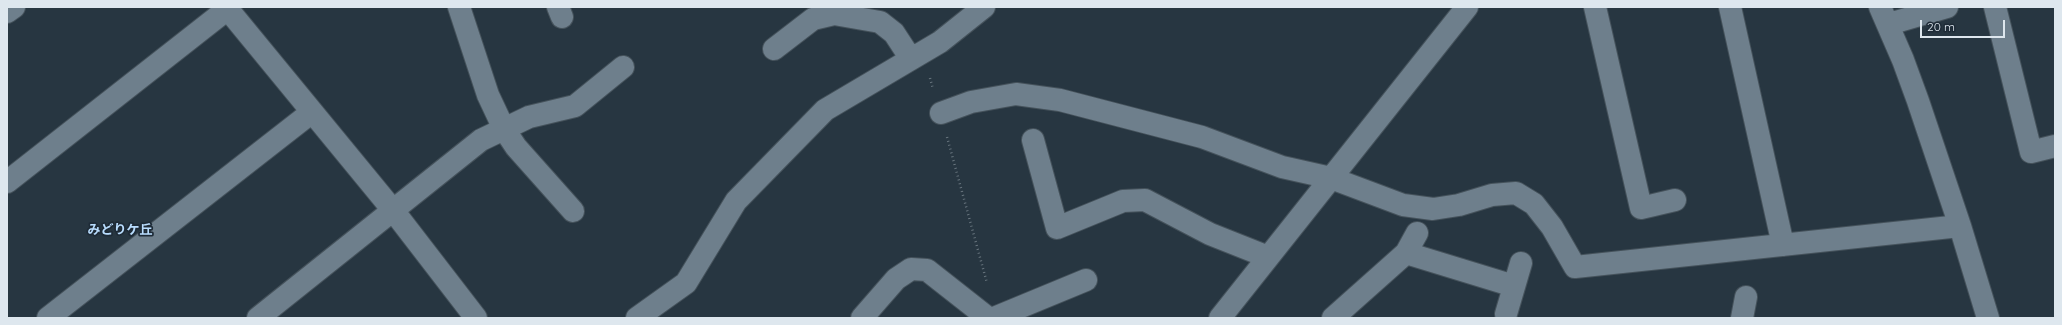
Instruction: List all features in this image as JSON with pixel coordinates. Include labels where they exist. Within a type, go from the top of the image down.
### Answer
[{"type":"street","points":[[7,12],[14,7]]},
{"type":"street","points":[[459,7],[488,95],[504,129],[516,147],[572,211]]},
{"type":"street","points":[[637,318],[686,283],[736,202],[825,110],[940,42],[984,7]]},
{"type":"street","points":[[1220,318],[1467,7]]},
{"type":"street","points":[[1595,7],[1641,208],[1675,200]]},
{"type":"street","points":[[1730,7],[1783,245]]},
{"type":"street","points":[[1947,7],[1885,16],[1913,87],[1960,226],[1988,318]]},
{"type":"street","points":[[7,182],[228,8],[392,209],[476,318]]},
{"type":"street","points":[[2001,8],[2030,152],[2055,146]]},
{"type":"street","points":[[774,49],[813,19],[826,12],[880,22],[894,33],[912,59]]},
{"type":"street","points":[[260,317],[392,209],[481,140],[529,117],[575,106],[623,67]]},
{"type":"street","points":[[941,113],[971,102],[1016,94],[1060,100],[1202,137],[1282,167],[1331,178],[1403,205],[1432,209],[1459,205],[1492,195],[1516,193],[1534,204],[1552,227],[1575,267],[1960,226]]},
{"type":"street","points":[[48,318],[312,112]]},
{"type":"street","points":[[1033,140],[1057,228],[1123,200],[1144,200],[1210,234],[1268,257]]},
{"type":"street","points":[[1333,318],[1406,253],[1418,233]]},
{"type":"street","points":[[1406,253],[1514,286]]},
{"type":"street","points":[[1506,314],[1521,263]]},
{"type":"street","points":[[862,318],[896,279],[911,269],[927,270],[988,318]]},
{"type":"street","points":[[994,318],[1086,280]]},
{"type":"street","points":[[1742,318],[1746,297]]},
{"type":"path","points":[[940,42],[930,80],[941,113],[988,288]]},
{"type":"district","name":"みどりケ丘","points":[[120,230]]}]
